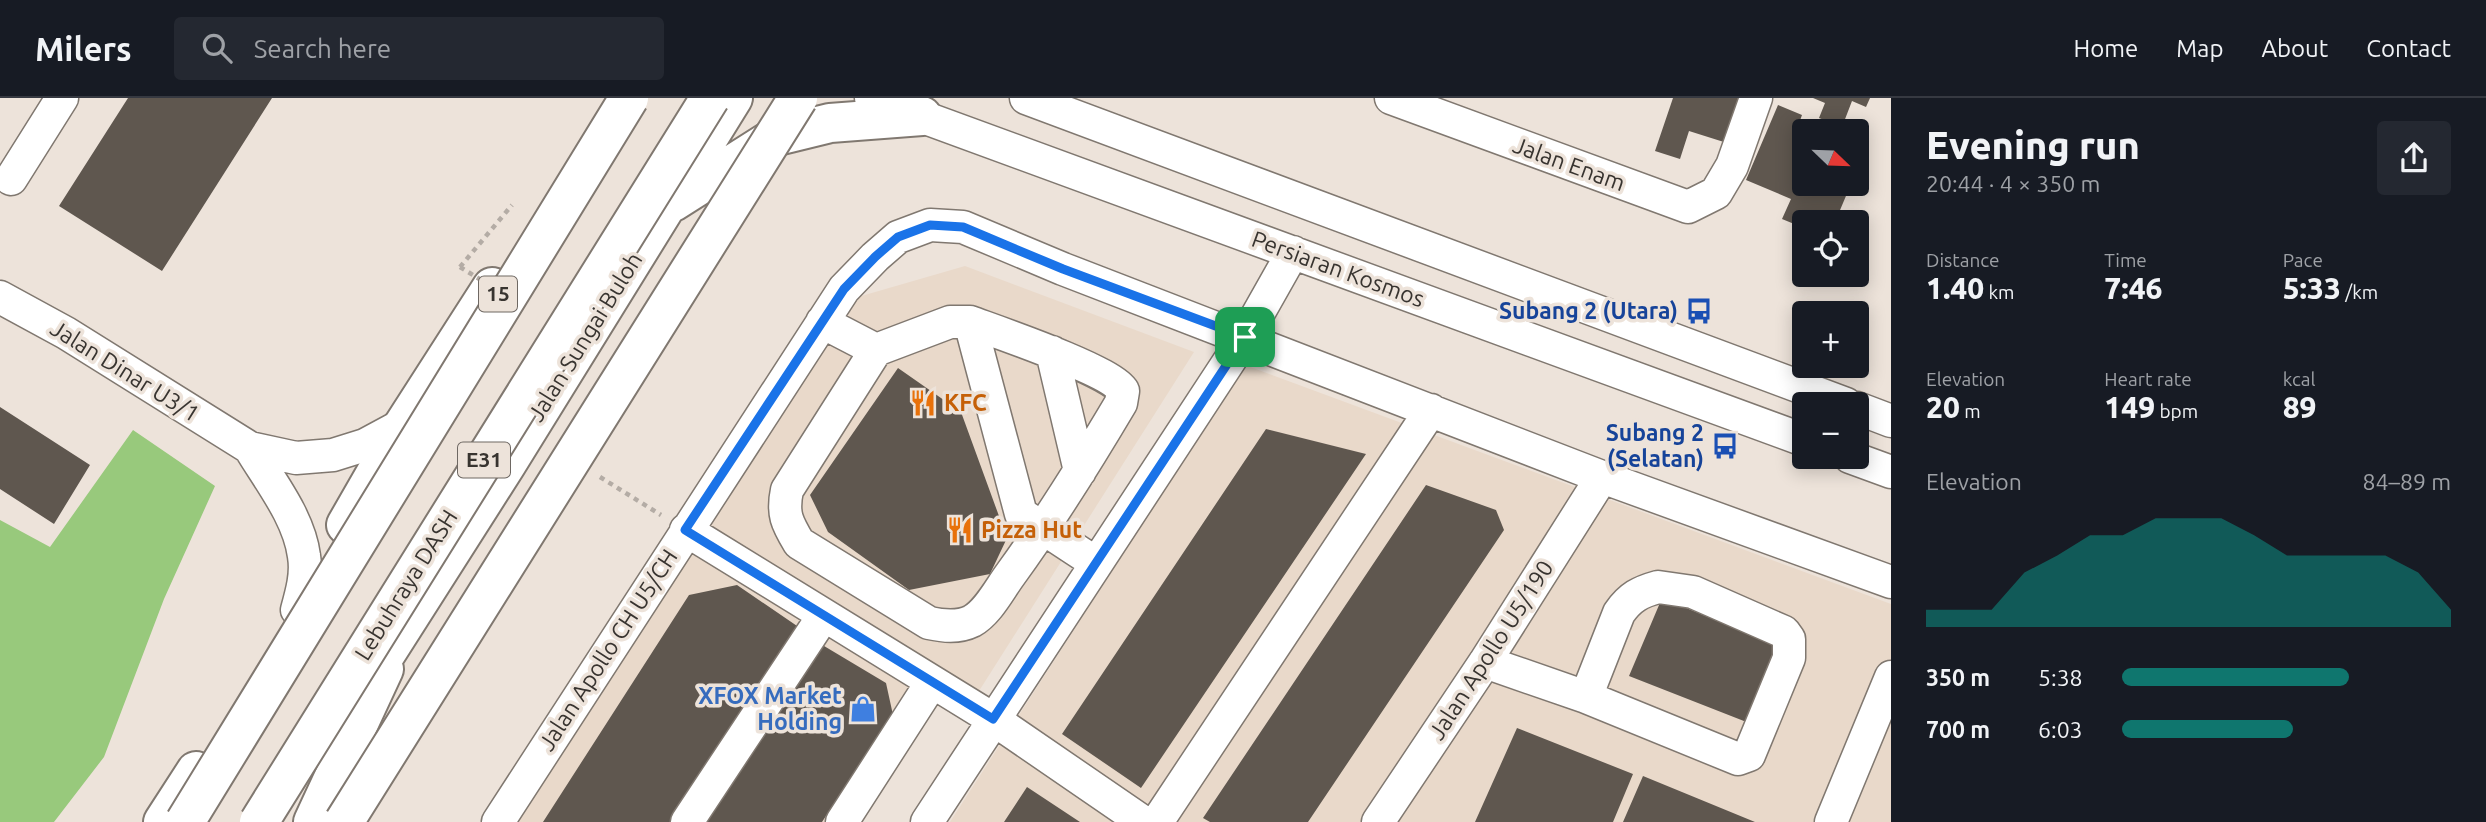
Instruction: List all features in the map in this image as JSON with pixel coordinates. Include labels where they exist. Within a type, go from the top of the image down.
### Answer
[{"type":"highway","name":"15","points":[[163,822],[297,610],[404,424],[609,98]]},
{"type":"highway","name":"15","points":[[370,484],[426,410],[619,98]]},
{"type":"highway","name":"E31","points":[[185,822],[629,98]]},
{"type":"highway","name":"Lebuhraya DASH","points":[[259,822],[710,98]]},
{"type":"highway","name":"Jalan Sungai Buloh","points":[[277,822],[405,626],[733,98]]},
{"type":"highway","points":[[344,822],[798,98]]},
{"type":"highway","points":[[663,209],[776,136],[830,123],[922,116]]},
{"type":"highway","points":[[313,822],[405,626]]},
{"type":"street","points":[[11,179],[62,98]]},
{"type":"street","name":"Persiaran Kosmos","points":[[871,98],[1792,436]]},
{"type":"street","points":[[1026,98],[1814,392]]},
{"type":"street","name":"Jalan Enam","points":[[1391,98],[1688,207],[1716,193],[1732,166],[1756,98]]},
{"type":"street","name":"Jalan Apollo CH U5/CH","points":[[498,822],[685,530],[844,289],[898,237],[930,225],[963,227],[1063,269],[1245,337]]},
{"type":"street","points":[[927,822],[1245,337],[1293,252]]},
{"type":"street","name":"Jalan Dinar U3/1","points":[[0,297],[66,333],[250,447]]},
{"type":"street","points":[[822,322],[876,350]]},
{"type":"street","points":[[950,322],[970,322],[1052,352],[1114,381],[1123,391],[1121,403],[1043,528],[986,609],[972,621],[950,626],[929,624],[799,543],[788,523],[783,506],[787,490],[876,350],[950,322]]},
{"type":"street","points":[[970,322],[1021,514],[1096,563]]},
{"type":"street","points":[[1245,337],[1602,477],[1891,582]]},
{"type":"street","points":[[1052,352],[1080,471]]},
{"type":"street","points":[[1157,822],[1431,410]]},
{"type":"street","points":[[1869,413],[1891,421]]},
{"type":"street","points":[[250,447],[296,458],[333,455],[365,445],[404,424]]},
{"type":"street","points":[[250,447],[295,524],[304,555],[304,582],[297,610]]},
{"type":"street","points":[[1869,464],[1891,472]]},
{"type":"street","name":"Jalan Apollo U5/190","points":[[1378,822],[1485,662],[1602,477]]},
{"type":"street","points":[[685,530],[993,719],[1143,822]]},
{"type":"street","points":[[1485,662],[1586,697],[1738,759],[1749,755],[1789,658],[1789,639],[1784,632],[1693,592],[1658,587],[1638,592],[1627,601],[1619,613],[1586,697]]},
{"type":"street","points":[[687,822],[824,615]]},
{"type":"street","points":[[1831,822],[1891,677]]},
{"type":"street","points":[[842,822],[932,682]]},
{"type":"path","points":[[460,267],[512,205]]},
{"type":"path","points":[[599,476],[685,530]]},
{"type":"shaded area","points":[[965,266],[1194,352],[979,691],[932,663],[829,822],[512,822],[851,299]]},
{"type":"shaded area","points":[[1245,365],[1891,604],[1891,822],[950,822]]},
{"type":"green space","points":[[133,430],[215,486],[164,599],[104,757],[54,822],[0,822],[0,520],[50,547]]},
{"type":"building","points":[[128,98],[272,98],[162,271],[59,206]]},
{"type":"building","points":[[1673,98],[1742,98],[1727,143],[1689,131],[1680,159],[1655,151]]},
{"type":"building","points":[[1813,98],[1870,98],[1866,107],[1852,101],[1845,119],[1819,118],[1825,103]]},
{"type":"building","points":[[1778,105],[1802,115],[1801,119],[1792,119],[1792,196],[1846,196],[1840,210],[1792,210],[1792,223],[1782,219],[1791,199],[1746,180]]},
{"type":"building","points":[[898,368],[961,412],[1007,538],[990,574],[909,590],[828,532],[810,495]]},
{"type":"building","points":[[0,407],[90,465],[54,524],[0,489]]},
{"type":"building","points":[[1266,429],[1366,454],[1141,788],[1062,734]]},
{"type":"building","points":[[1426,485],[1496,510],[1504,530],[1308,822],[1210,822],[1203,818]]},
{"type":"building","points":[[737,585],[800,628],[673,822],[543,822],[689,595]]},
{"type":"building","points":[[1662,598],[1779,646],[1749,723],[1629,676]]},
{"type":"building","points":[[814,640],[886,683],[893,715],[822,822],[694,822]]},
{"type":"building","points":[[1517,728],[1633,774],[1613,822],[1475,822]]},
{"type":"building","points":[[1643,776],[1755,822],[1623,822]]},
{"type":"building","points":[[1027,787],[1080,822],[1004,822]]},
{"type":"place","name":"Subang 2 (Utara)","points":[[1699,311]]},
{"type":"place","name":"KFC","points":[[923,403]]},
{"type":"place","name":"Subang 2 (Selatan)","points":[[1725,446]]},
{"type":"place","name":"Pizza Hut","points":[[960,530]]},
{"type":"place","name":"XFOX Market Holding","points":[[863,709]]},
{"type":"route","points":[[930,225],[963,227],[1063,269],[1245,337],[993,719],[685,530],[844,289],[898,237],[930,225]]}]
